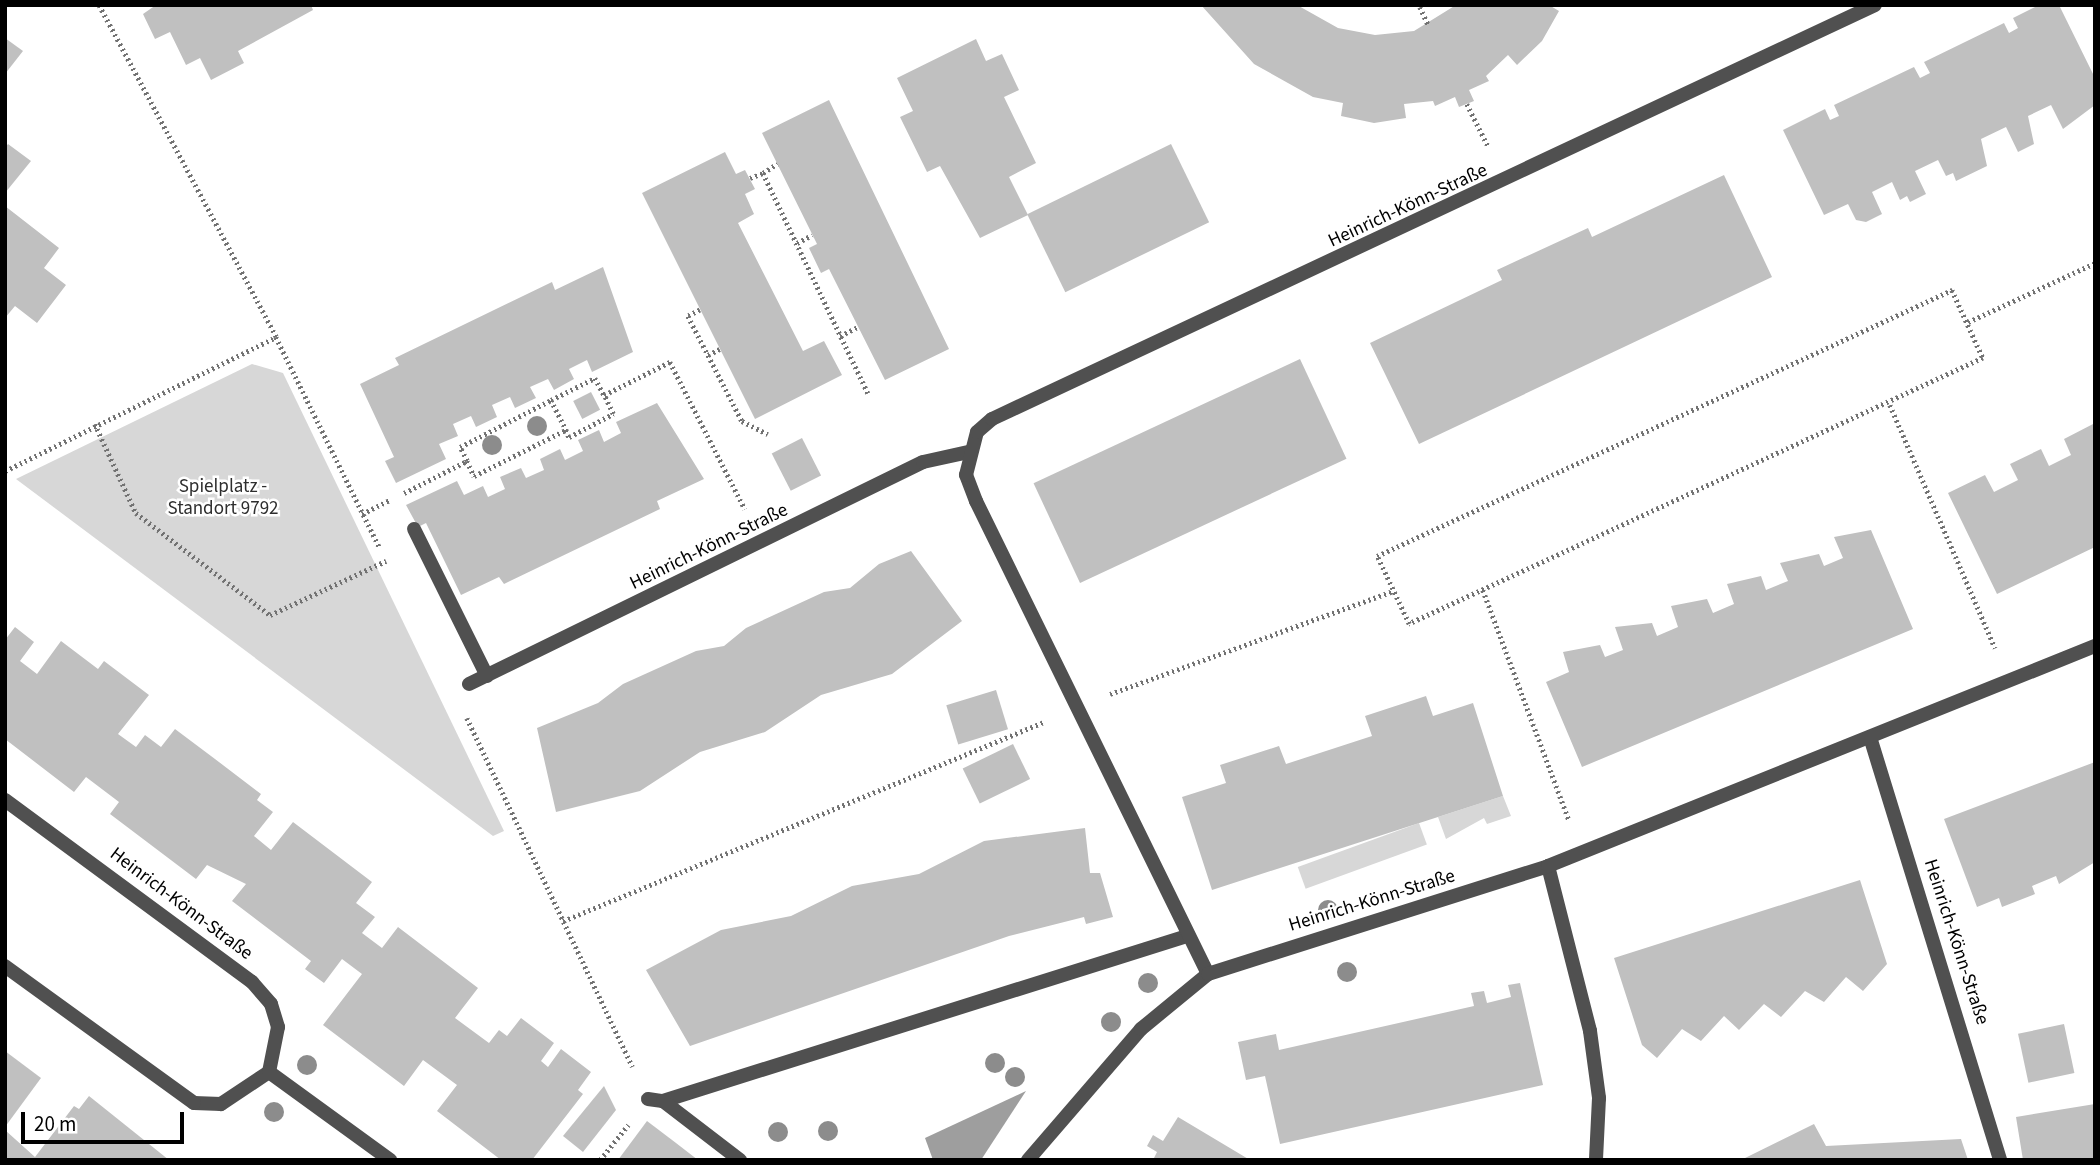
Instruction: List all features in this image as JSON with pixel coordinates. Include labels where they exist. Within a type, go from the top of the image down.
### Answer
[{"type":"street","name":"Heinrich-Könn-Straße","points":[[469,684],[762,544],[923,462],[968,452],[992,419],[1506,181],[1875,5]]},
{"type":"street","points":[[968,452],[966,475],[976,501],[1187,936],[1208,974]]},
{"type":"street","points":[[414,529],[487,676]]},
{"type":"street","name":"Heinrich-Könn-Straße","points":[[1028,1160],[1141,1029],[1208,974],[1582,854],[2095,646]]},
{"type":"street","name":"Heinrich-Könn-Straße","points":[[1870,737],[2000,1160]]},
{"type":"street","name":"Heinrich-Könn-Straße","points":[[5,800],[252,982],[271,1004],[278,1027],[269,1072]]},
{"type":"street","points":[[1548,866],[1590,1031],[1599,1098],[1595,1160]]},
{"type":"street","points":[[648,1099],[663,1101],[1187,936]]},
{"type":"street","points":[[5,966],[194,1103],[221,1104],[269,1072],[390,1160]]},
{"type":"street","points":[[663,1101],[740,1160]]},
{"type":"path","points":[[99,5],[276,337],[393,573]]},
{"type":"path","points":[[1420,7],[1428,24]]},
{"type":"path","points":[[1467,104],[1506,181]]},
{"type":"path","points":[[750,178],[777,164]]},
{"type":"path","points":[[763,173],[868,393]]},
{"type":"path","points":[[797,243],[812,235]]},
{"type":"path","points":[[1968,322],[2095,263]]},
{"type":"path","points":[[1952,290],[1968,322],[1983,358],[1889,405],[1409,624],[1377,556],[1952,290]]},
{"type":"path","points":[[700,310],[688,316],[743,421],[768,434]]},
{"type":"path","points":[[840,336],[858,327]]},
{"type":"path","points":[[5,471],[95,424],[276,337]]},
{"type":"path","points":[[708,355],[720,349]]},
{"type":"path","points":[[604,395],[670,362],[762,544]]},
{"type":"path","points":[[551,400],[566,430],[569,436],[613,414],[596,378],[551,400],[460,447],[474,476],[566,430]]},
{"type":"path","points":[[1889,405],[2009,680]]},
{"type":"path","points":[[95,424],[136,513],[270,615],[386,561]]},
{"type":"path","points":[[362,514],[467,461]]},
{"type":"path","points":[[1483,590],[1582,854]]},
{"type":"path","points":[[563,921],[1076,707],[1393,591]]},
{"type":"path","points":[[461,706],[648,1099],[600,1160]]},
{"type":"green space","name":"Spielplatz - Standort 9792","points":[[252,364],[283,373],[504,831],[493,836],[16,479]]},
{"type":"green space","points":[[1503,796],[1511,816],[1487,824],[1484,818],[1446,839],[1438,817]]},
{"type":"green space","points":[[1419,823],[1427,845],[1306,889],[1298,867]]},
{"type":"shaded area","points":[[1026,1091],[981,1160],[933,1160],[925,1138]]},
{"type":"building","points":[[156,5],[311,5],[313,10],[238,51],[244,63],[211,80],[200,58],[186,65],[170,32],[155,39],[143,14]]},
{"type":"building","points":[[1201,5],[1297,5],[1338,28],[1375,35],[1414,31],[1456,5],[1549,5],[1559,11],[1542,41],[1517,65],[1508,55],[1486,76],[1489,81],[1469,90],[1474,101],[1459,107],[1455,97],[1435,106],[1433,101],[1404,104],[1406,118],[1374,123],[1341,116],[1343,103],[1313,97],[1254,64]]},
{"type":"building","points":[[2039,5],[2059,5],[2095,78],[2095,105],[2063,129],[2051,105],[2028,116],[2034,144],[2018,152],[2006,127],[1981,139],[1987,166],[1956,181],[1953,173],[1946,176],[1938,160],[1915,171],[1926,194],[1910,202],[1907,196],[1900,200],[1892,182],[1872,192],[1882,214],[1866,222],[1856,220],[1848,204],[1824,215],[1783,130],[1825,109],[1830,120],[1839,116],[1834,105],[1914,67],[1920,78],[1930,73],[1924,62],[2004,23],[2009,33],[2018,28],[2013,18]]},
{"type":"building","points":[[5,38],[23,51],[5,74]]},
{"type":"building","points":[[976,39],[986,61],[1002,54],[1019,90],[1004,97],[1036,163],[1009,177],[1028,215],[980,238],[940,166],[927,172],[900,117],[913,111],[897,78]]},
{"type":"building","points":[[829,100],[949,349],[885,380],[829,269],[821,273],[809,248],[817,244],[762,133]]},
{"type":"building","points":[[8,144],[31,161],[5,193],[5,148]]},
{"type":"building","points":[[1171,144],[1209,222],[1065,292],[1027,214]]},
{"type":"building","points":[[725,152],[736,174],[745,170],[755,189],[745,194],[754,214],[738,223],[803,351],[824,341],[842,375],[755,419],[642,193]]},
{"type":"building","points":[[1724,175],[1772,277],[1419,444],[1370,343],[1502,280],[1497,270],[1588,228],[1592,237]]},
{"type":"building","points":[[5,206],[59,248],[44,268],[66,285],[37,323],[15,306],[5,318]]},
{"type":"building","points":[[603,267],[633,352],[592,372],[587,360],[569,369],[574,379],[554,390],[548,379],[530,387],[536,398],[515,408],[510,397],[492,405],[497,417],[476,427],[471,416],[453,424],[458,436],[439,444],[446,459],[396,483],[385,461],[394,457],[360,384],[399,365],[395,358],[552,282],[555,290]]},
{"type":"building","points":[[1300,359],[1346,459],[1080,583],[1034,483]]},
{"type":"building","points":[[591,392],[600,410],[582,419],[573,401]]},
{"type":"building","points":[[657,403],[704,479],[657,501],[660,509],[504,584],[499,577],[461,595],[426,523],[418,527],[406,505],[457,481],[464,495],[483,486],[488,497],[505,489],[500,477],[521,468],[526,478],[544,470],[540,459],[560,449],[565,460],[583,451],[578,440],[599,430],[604,442],[621,433],[616,422]]},
{"type":"building","points":[[2095,423],[2095,547],[1997,594],[1948,493],[1985,475],[1994,492],[2018,480],[2010,464],[2041,449],[2049,466],[2071,455],[2064,439]]},
{"type":"building","points":[[802,438],[821,475],[791,491],[772,453]]},
{"type":"building","points":[[1871,530],[1913,629],[1582,767],[1546,682],[1569,672],[1563,652],[1600,645],[1605,657],[1623,650],[1615,627],[1652,623],[1657,636],[1678,627],[1671,606],[1707,599],[1713,613],[1734,604],[1727,584],[1761,576],[1766,590],[1788,581],[1780,563],[1819,554],[1824,566],[1843,558],[1834,537]]},
{"type":"building","points":[[911,551],[962,621],[892,674],[821,695],[765,732],[700,752],[640,791],[556,812],[537,728],[598,703],[623,684],[696,651],[724,646],[746,628],[824,592],[850,588],[879,564]]},
{"type":"building","points":[[15,627],[34,642],[20,661],[37,674],[61,641],[98,669],[104,661],[149,695],[118,734],[136,747],[145,735],[161,747],[175,729],[215,759],[261,794],[257,800],[273,812],[254,836],[271,850],[293,822],[372,882],[356,903],[375,917],[362,933],[382,948],[398,927],[478,988],[455,1018],[489,1043],[499,1030],[507,1036],[521,1018],[554,1043],[541,1061],[548,1067],[561,1049],[591,1072],[578,1090],[583,1094],[532,1160],[501,1160],[437,1111],[457,1085],[423,1060],[404,1086],[323,1025],[362,974],[342,959],[324,983],[305,969],[311,961],[232,901],[246,884],[207,865],[196,879],[110,814],[119,802],[86,777],[74,792],[5,739],[5,640]]},
{"type":"building","points":[[996,690],[1008,729],[958,744],[946,705]]},
{"type":"building","points":[[1426,696],[1433,716],[1473,703],[1503,796],[1212,890],[1182,797],[1226,783],[1220,765],[1279,746],[1286,764],[1372,736],[1365,716]]},
{"type":"building","points":[[1013,744],[1030,779],[980,804],[963,769]]},
{"type":"building","points":[[2095,762],[2095,862],[2059,884],[2056,876],[2032,886],[2035,894],[2002,907],[1999,898],[1977,907],[1944,819]]},
{"type":"building","points":[[1085,828],[1090,873],[1100,873],[1113,917],[1086,924],[1084,917],[1009,936],[690,1046],[646,970],[721,930],[791,916],[852,886],[919,874],[984,841]]},
{"type":"building","points":[[1860,880],[1887,964],[1863,991],[1846,977],[1824,1002],[1805,991],[1781,1017],[1764,1004],[1739,1030],[1724,1016],[1701,1041],[1682,1029],[1657,1058],[1642,1045],[1614,958]]},
{"type":"building","points":[[1520,983],[1543,1085],[1280,1144],[1265,1076],[1246,1080],[1238,1042],[1276,1034],[1279,1050],[1474,1006],[1471,993],[1484,991],[1487,1003],[1511,997],[1508,985]]},
{"type":"building","points":[[2064,1024],[2074,1073],[2028,1083],[2018,1034]]},
{"type":"building","points":[[5,1051],[41,1078],[5,1127]]},
{"type":"building","points":[[604,1086],[616,1110],[583,1152],[563,1136]]},
{"type":"building","points":[[89,1096],[169,1160],[5,1160],[5,1130],[35,1157],[74,1106],[79,1109]]},
{"type":"building","points":[[2095,1104],[2095,1160],[2023,1160],[2016,1117]]},
{"type":"building","points":[[1178,1117],[1250,1160],[1153,1160],[1157,1152],[1147,1146],[1153,1135],[1163,1141]]},
{"type":"building","points":[[647,1121],[676,1143],[698,1160],[618,1160]]},
{"type":"building","points":[[1814,1124],[1826,1146],[1961,1139],[1968,1160],[1741,1160]]}]
